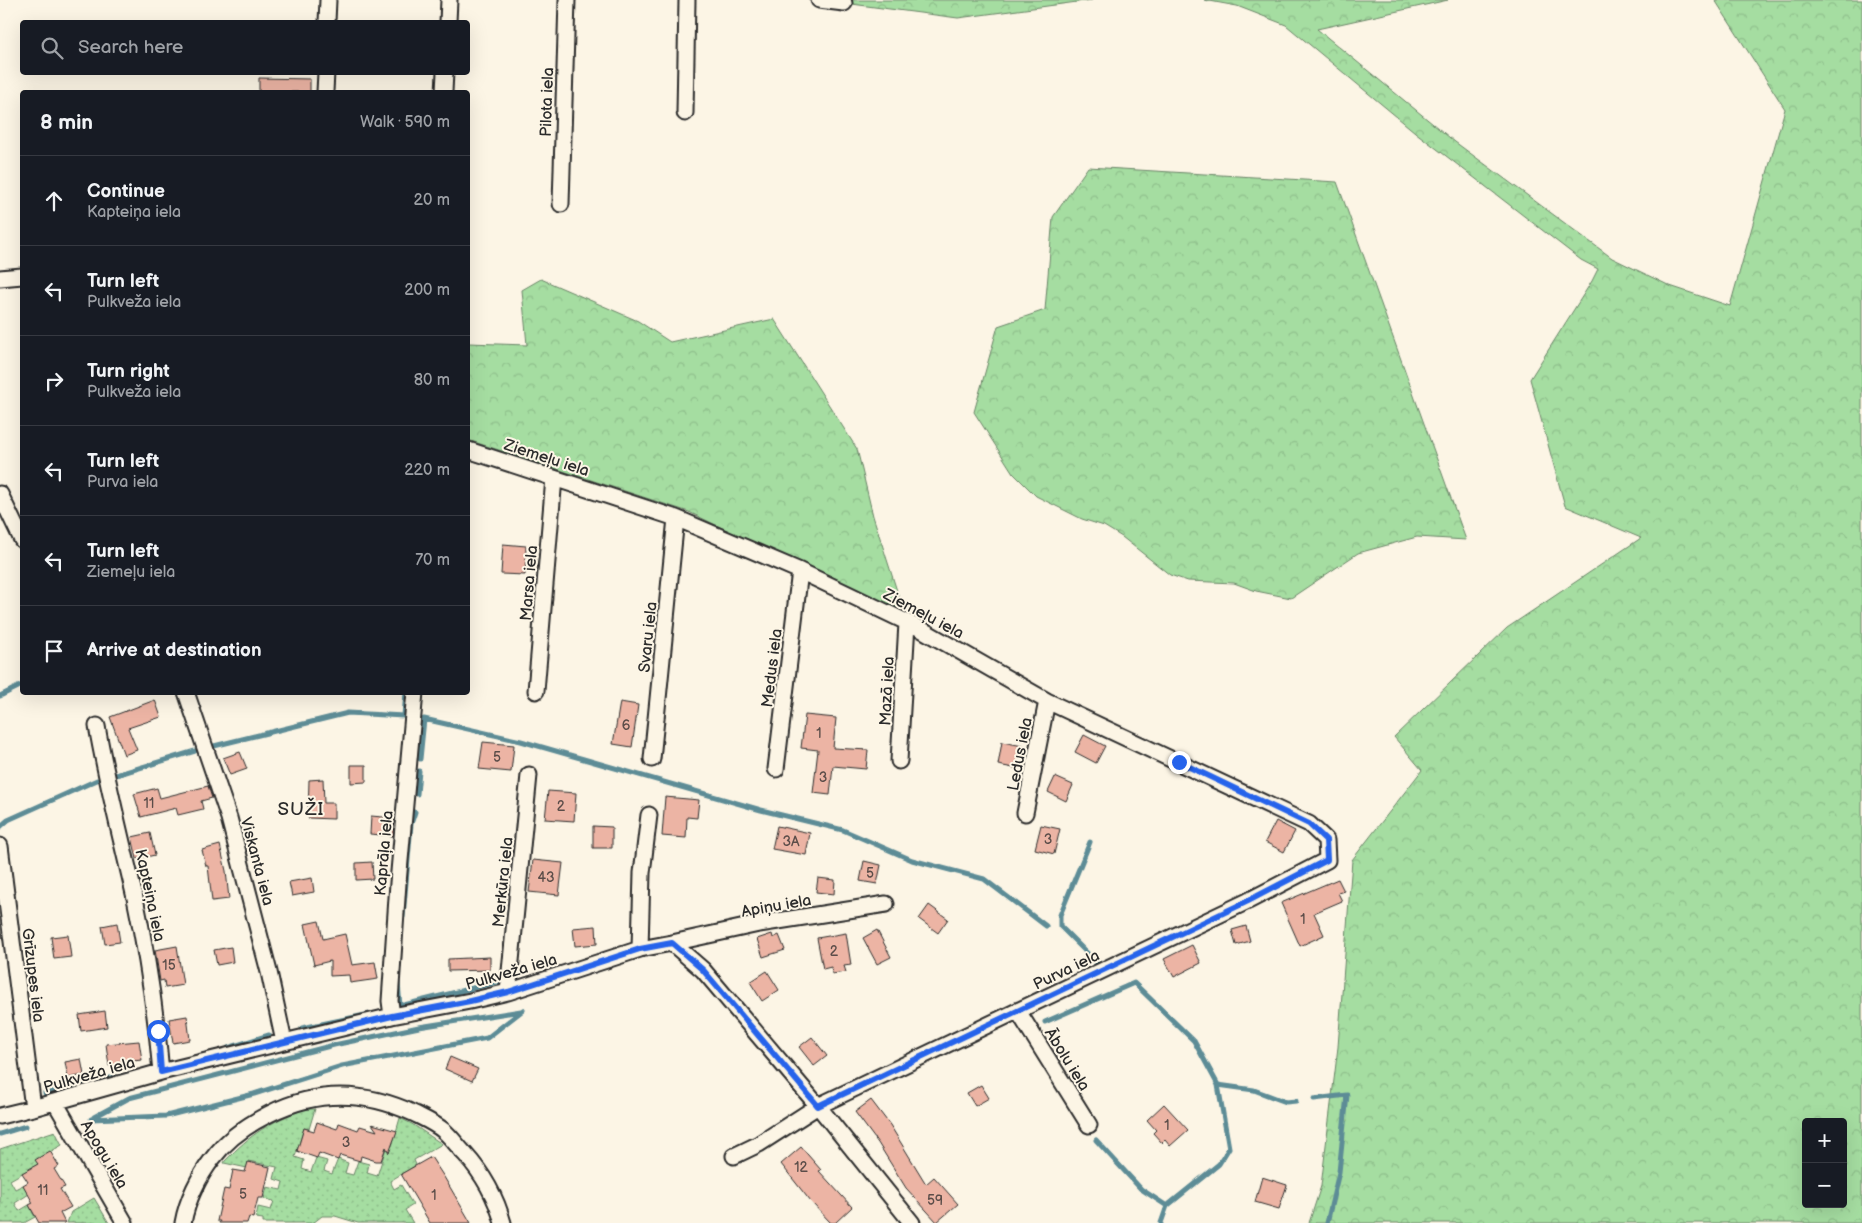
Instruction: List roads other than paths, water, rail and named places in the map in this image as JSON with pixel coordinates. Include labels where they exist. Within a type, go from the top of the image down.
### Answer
[{"type":"street","points":[[327,20],[328,0]]},
{"type":"street","points":[[448,20],[449,0]]},
{"type":"street","name":"Pilota iela","points":[[560,204],[567,0]]},
{"type":"street","points":[[685,113],[687,0]]},
{"type":"street","points":[[819,0],[844,3]]},
{"type":"street","points":[[325,90],[326,75]]},
{"type":"street","points":[[444,90],[445,75]]},
{"type":"street","points":[[0,278],[20,276]]},
{"type":"street","name":"Ziemeļu iela","points":[[470,451],[676,518],[800,571],[907,622],[1046,701],[1309,824],[1326,840],[1327,860]]},
{"type":"street","name":"Marsa iela","points":[[536,691],[554,478]]},
{"type":"street","points":[[0,494],[20,536]]},
{"type":"street","name":"Svaru iela","points":[[652,759],[676,518]]},
{"type":"street","name":"Medus iela","points":[[776,769],[800,571]]},
{"type":"street","name":"Mazā iela","points":[[899,761],[907,622]]},
{"type":"street","name":"Viskanta iela","points":[[187,695],[229,818],[269,972],[284,1042]]},
{"type":"street","name":"Kaprāļa iela","points":[[392,1016],[390,1001],[397,893],[415,695]]},
{"type":"street","name":"Ledus iela","points":[[1025,813],[1046,701]]},
{"type":"street","name":"Kapteiņa iela","points":[[97,726],[104,767],[135,900],[158,1031],[161,1072]]},
{"type":"street","name":"Merkūra iela","points":[[508,992],[529,775]]},
{"type":"street","points":[[640,949],[642,874],[649,815]]},
{"type":"street","name":"Grīzupes iela","points":[[0,846],[33,1108]]},
{"type":"street","name":"Purva iela","points":[[734,1156],[759,1144],[818,1106],[1248,901],[1327,860]]},
{"type":"street","name":"Apiņu iela","points":[[672,943],[759,924],[886,904]]},
{"type":"street","points":[[672,943],[703,970],[818,1106],[912,1223]]},
{"type":"street","name":"Pulkveža iela","points":[[0,1116],[161,1072],[392,1016],[508,992],[640,949],[672,943]]},
{"type":"street","name":"Ābolu iela","points":[[1018,1011],[1089,1125]]},
{"type":"street","points":[[184,1223],[193,1192],[206,1167],[224,1144],[243,1128],[288,1104],[313,1098],[345,1096],[372,1098],[396,1105],[444,1131],[480,1171],[498,1207],[502,1223]]},
{"type":"street","name":"Apogu iela","points":[[55,1102],[125,1223]]},
{"type":"waterway","points":[[0,696],[20,686]]},
{"type":"waterway","points":[[214,746],[348,713],[404,716],[406,695]]},
{"type":"waterway","points":[[420,759],[424,719],[521,741],[761,810],[843,830],[912,860],[984,879],[1046,926]]},
{"type":"waterway","points":[[116,775],[195,751]]},
{"type":"waterway","points":[[417,794],[419,771]]},
{"type":"waterway","points":[[0,827],[8,820],[97,780]]},
{"type":"waterway","points":[[403,917],[411,824],[415,812]]},
{"type":"waterway","points":[[1090,842],[1060,915],[1060,926],[1099,965]]},
{"type":"waterway","points":[[398,983],[400,1006],[501,981]]},
{"type":"waterway","points":[[1045,1022],[1134,983],[1194,1041],[1218,1085],[1229,1148],[1219,1164],[1167,1206],[1161,1223]]},
{"type":"waterway","points":[[91,1119],[166,1116],[254,1094],[342,1066],[487,1038],[523,1010]]},
{"type":"waterway","points":[[94,1117],[129,1098],[334,1045],[419,1027],[521,1011]]},
{"type":"waterway","points":[[302,1028],[370,1014]]},
{"type":"waterway","points":[[228,1048],[269,1035]]},
{"type":"waterway","points":[[45,1093],[115,1077]]},
{"type":"waterway","points":[[1218,1085],[1254,1090],[1286,1102],[1296,1101]]},
{"type":"waterway","points":[[1314,1099],[1347,1095],[1339,1172],[1327,1223]]},
{"type":"waterway","points":[[0,1134],[26,1126]]},
{"type":"waterway","points":[[1096,1140],[1141,1189],[1167,1206]]},
{"type":"district","name":"SUŽI","points":[[301,808]]}]
